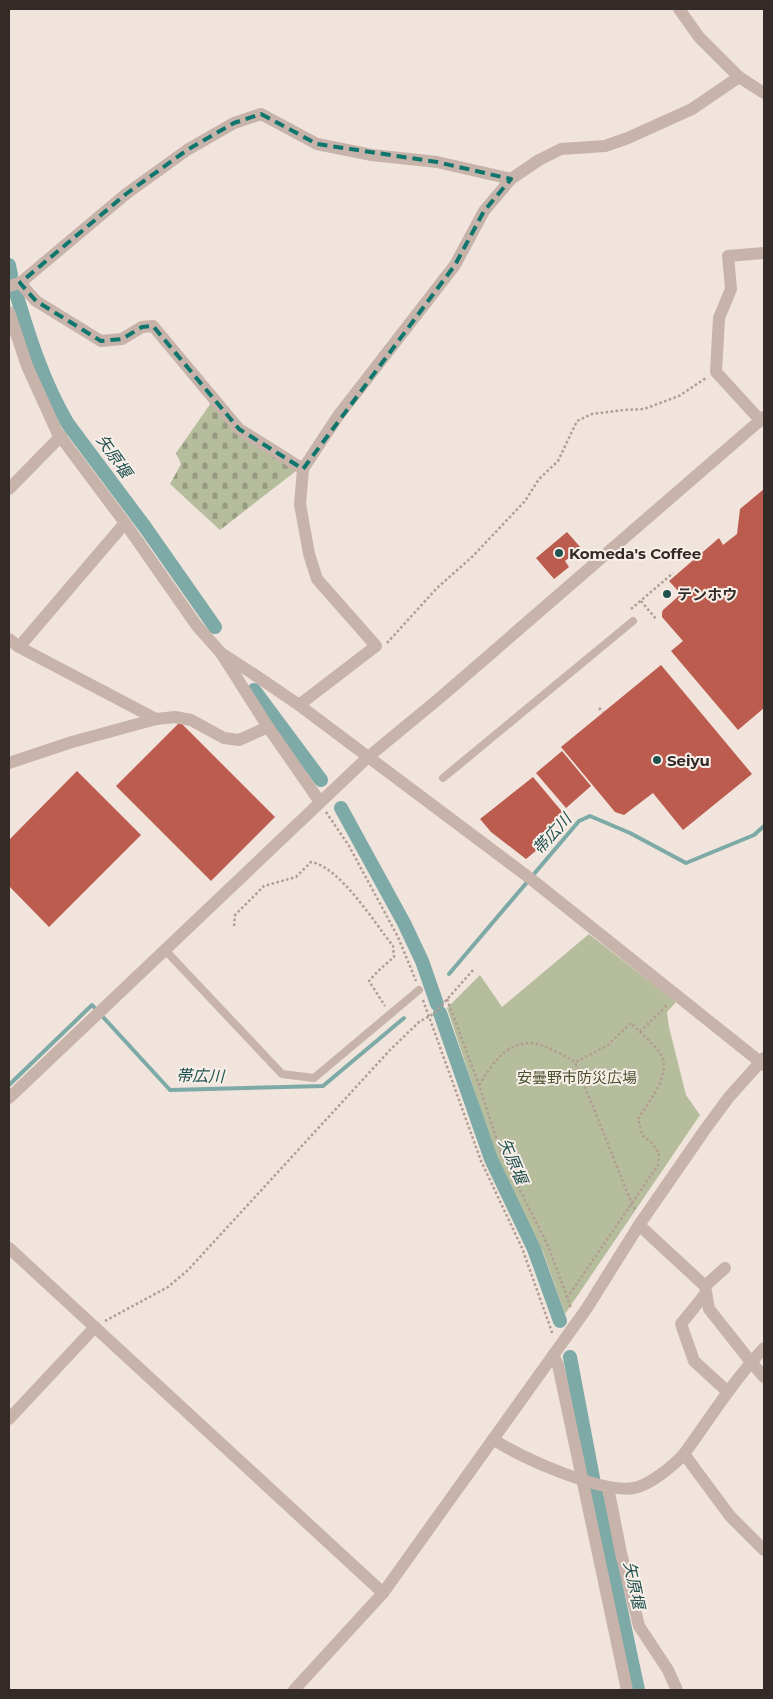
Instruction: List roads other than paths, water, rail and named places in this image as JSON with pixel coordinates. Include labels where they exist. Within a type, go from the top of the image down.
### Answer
[{"type":"street","points":[[679,9],[699,36],[739,77],[764,92]]},
{"type":"street","points":[[299,705],[376,646],[317,579],[309,554],[300,504],[303,469],[338,416],[454,265],[484,211],[511,179],[539,160],[561,149],[605,146],[628,138],[692,109],[739,77]]},
{"type":"street","points":[[303,469],[239,429],[153,326],[142,327],[122,338],[101,340],[36,301],[14,285],[126,194],[187,150],[234,123],[261,114],[317,144],[372,155],[437,162],[511,179]]},
{"type":"street","points":[[9,1098],[367,758],[762,418],[716,372],[719,318],[731,289],[728,256],[764,253]]},
{"type":"street","points":[[9,312],[27,366],[61,436],[197,626],[221,653],[268,727],[320,802]]},
{"type":"street","points":[[9,488],[61,436]]},
{"type":"street","points":[[19,647],[125,523]]},
{"type":"street","points":[[9,639],[19,647],[156,719]]},
{"type":"street","points":[[221,653],[299,705],[367,758],[531,879],[763,1061],[729,1098],[704,1131],[639,1224],[587,1308],[383,1593],[294,1690]]},
{"type":"street","points":[[9,763],[72,742],[156,719],[174,717],[191,720],[224,738],[239,740],[268,727]]},
{"type":"street","points":[[639,1224],[706,1290],[709,1309],[764,1377]]},
{"type":"street","points":[[9,1248],[383,1593]]},
{"type":"street","points":[[724,1268],[681,1324],[694,1361],[728,1392]]},
{"type":"street","points":[[9,1419],[95,1327]]},
{"type":"street","points":[[493,1439],[501,1445],[545,1466],[582,1479],[608,1487],[636,1488],[647,1484],[677,1462],[728,1392],[764,1348]]},
{"type":"street","points":[[556,1351],[627,1690]]},
{"type":"street","points":[[684,1454],[730,1516],[764,1550]]},
{"type":"street","points":[[608,1487],[621,1553],[639,1626],[668,1670],[677,1690]]},
{"type":"lane","points":[[443,778],[633,621]]},
{"type":"lane","points":[[165,950],[282,1074],[314,1078],[419,990]]},
{"type":"waterway","name":"矢原堰","points":[[9,265],[11,275]]},
{"type":"waterway","name":"矢原堰","points":[[15,290],[31,342],[44,375],[68,424],[145,527],[215,627]]},
{"type":"waterway","name":"矢原堰","points":[[254,690],[321,780]]},
{"type":"waterway","name":"矢原堰","points":[[341,808],[404,923],[422,961],[437,1004]]},
{"type":"waterway","name":"帯広川","points":[[449,974],[579,821],[590,816],[630,833],[686,863],[754,835],[764,826]]},
{"type":"waterway","name":"帯広川","points":[[9,1085],[92,1005],[170,1090],[323,1086],[404,1018]]},
{"type":"waterway","name":"矢原堰","points":[[440,1013],[491,1159],[534,1249],[560,1321]]},
{"type":"waterway","name":"矢原堰","points":[[570,1357],[593,1478]]},
{"type":"waterway","name":"矢原堰","points":[[595,1488],[638,1690]]},
{"type":"place","name":"Komeda's Coffee","points":[[559,553]]},
{"type":"place","name":"テンホウ","points":[[667,594]]},
{"type":"place","name":"Seiyu","points":[[657,760]]},
{"type":"park label","name":"安曇野市防災広場","points":[[577,1077]]}]
